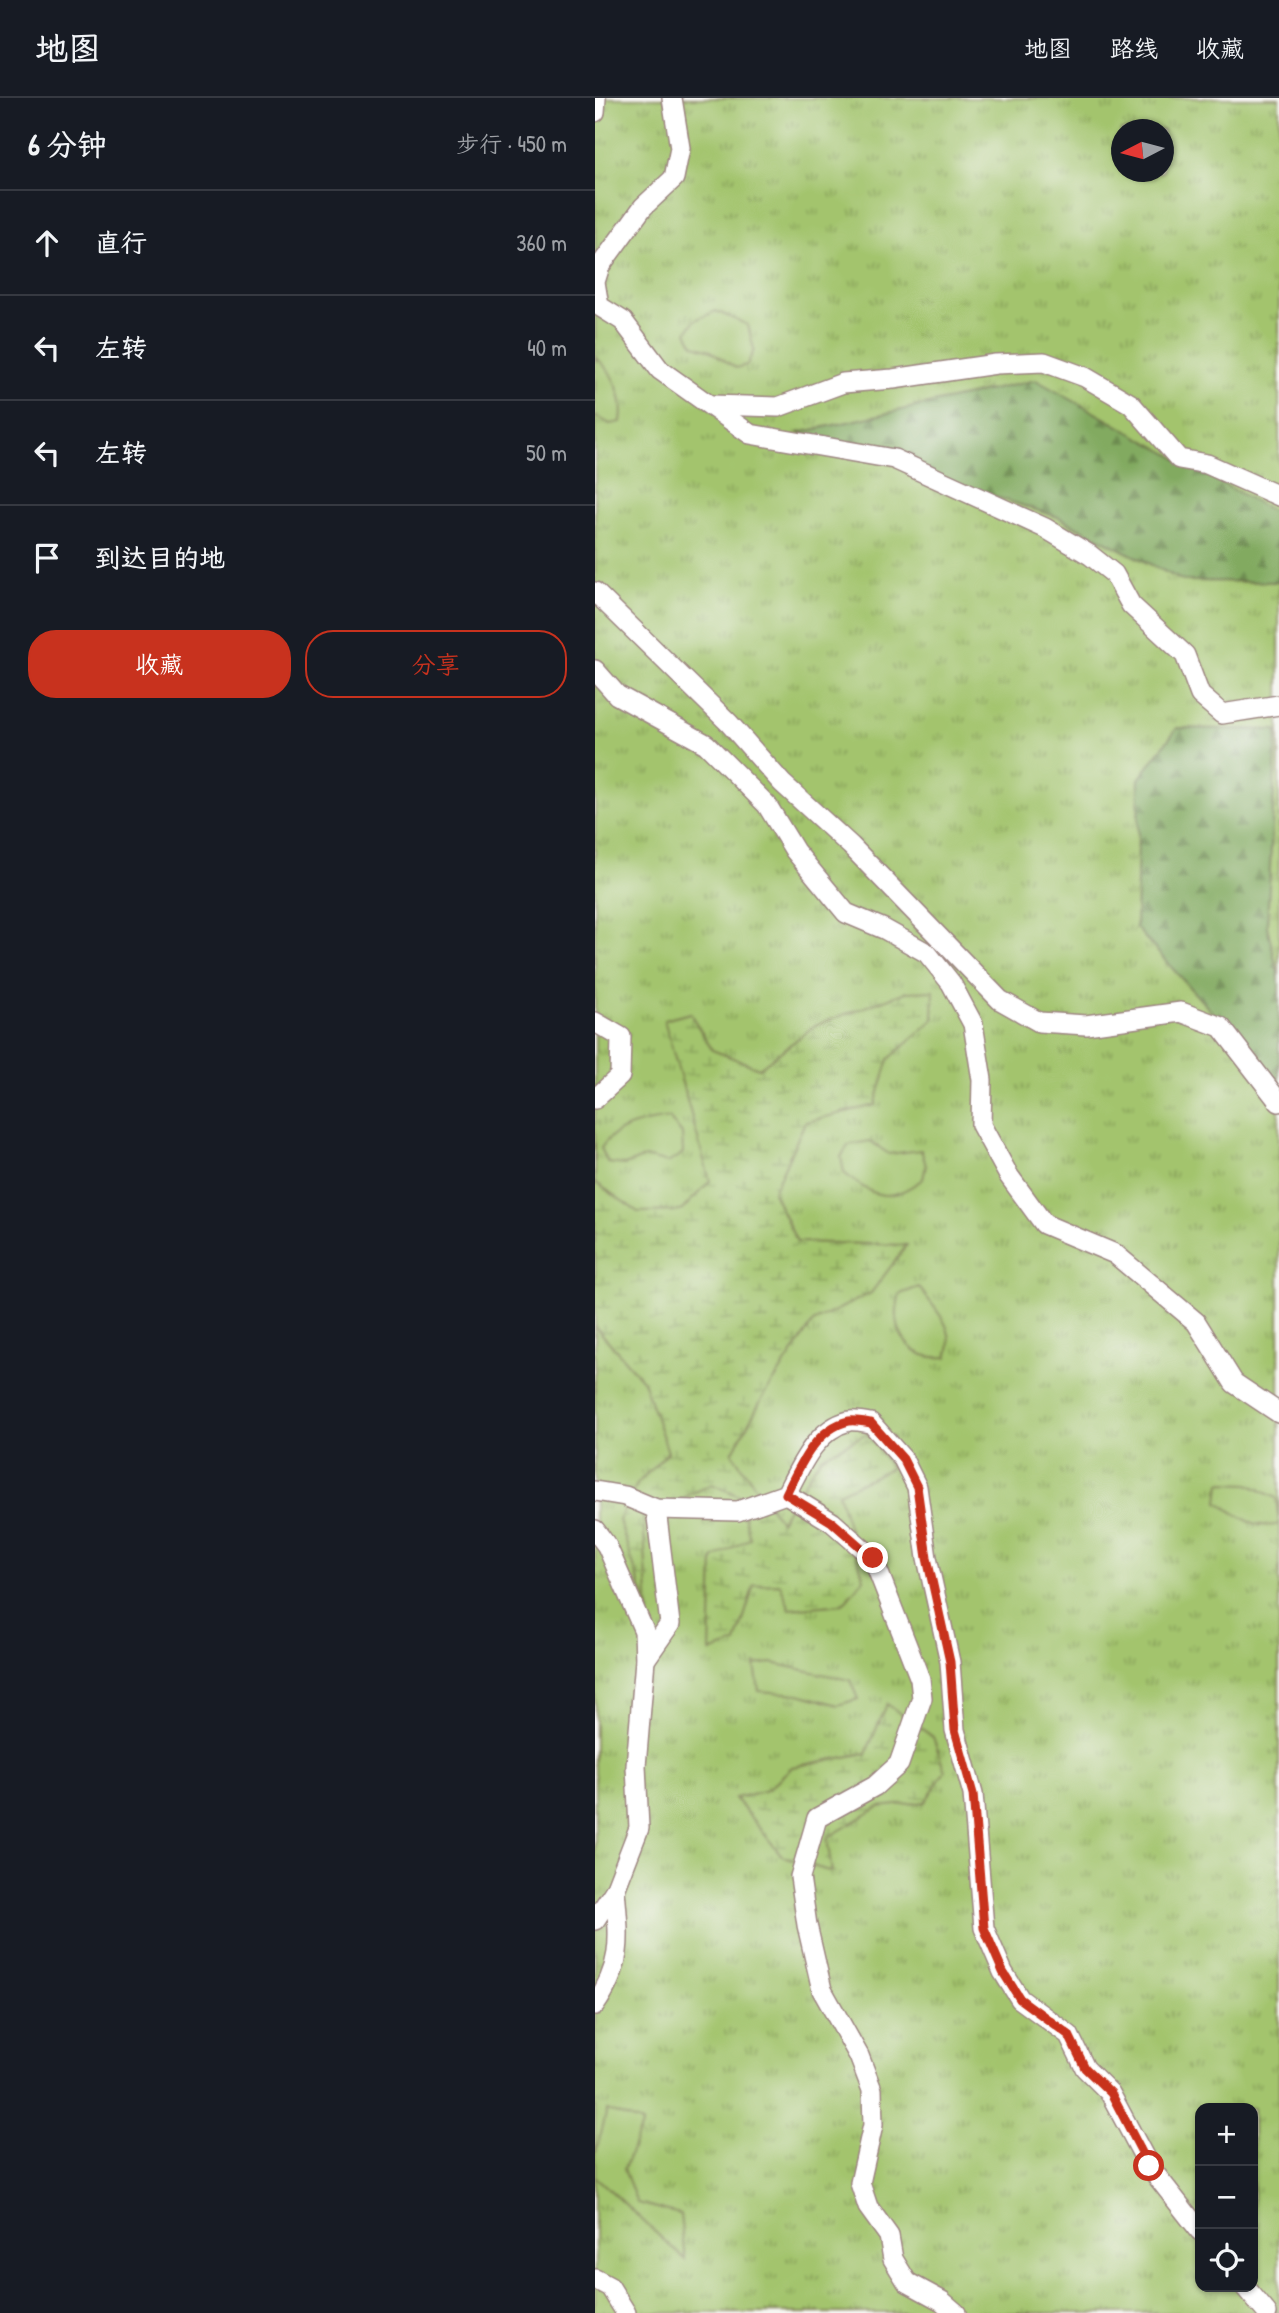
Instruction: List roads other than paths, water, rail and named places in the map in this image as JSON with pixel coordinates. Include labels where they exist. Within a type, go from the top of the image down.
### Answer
[{"type":"street","points":[[595,112],[596,98]]},
{"type":"street","points":[[672,98],[680,148],[674,178],[643,207],[600,266],[595,282],[597,307],[623,321],[660,370],[705,405],[750,434],[894,459],[1045,528],[1090,555],[1114,574],[1131,605],[1185,656],[1200,695],[1222,714],[1279,705]]},
{"type":"street","points":[[705,405],[778,407],[843,383],[893,379],[996,363],[1044,362],[1085,377],[1131,404],[1179,459],[1207,464],[1279,496]]},
{"type":"street","points":[[595,592],[729,723],[782,783],[851,846],[1000,1000],[1039,1022],[1086,1025],[1181,1012],[1221,1027],[1279,1102]]},
{"type":"street","points":[[595,670],[617,695],[706,744],[767,805],[795,851],[846,913],[884,929],[927,953],[951,984],[973,1024],[982,1080],[981,1125],[1009,1176],[1044,1224],[1115,1254],[1196,1322],[1234,1383],[1279,1413]]},
{"type":"street","points":[[595,1022],[621,1037],[620,1076],[595,1099]]},
{"type":"street","points":[[595,1491],[625,1496],[656,1509],[738,1511],[786,1494],[807,1453],[827,1433],[849,1421],[871,1423],[903,1459],[917,1487],[927,1558],[950,1662],[955,1730],[973,1794],[984,1928],[1003,1972],[1020,1999],[1069,2035],[1085,2068],[1111,2093],[1149,2166],[1198,2229]]},
{"type":"street","points":[[786,1494],[832,1522],[873,1558],[920,1679],[922,1698],[899,1764],[875,1786],[817,1818],[800,1877],[807,1925],[823,1990],[859,2056],[872,2090],[873,2125],[860,2183],[868,2207],[889,2236],[893,2259],[907,2282],[943,2301],[956,2313]]},
{"type":"street","points":[[645,1660],[670,1624],[656,1509]]},
{"type":"street","points":[[595,1531],[607,1546],[644,1631],[645,1660],[636,1766],[639,1828],[615,1890],[595,1920]]},
{"type":"street","points":[[595,2005],[604,1992],[620,1948],[615,1890]]},
{"type":"street","points":[[595,2279],[610,2287],[626,2313]]},
{"type":"street","points":[[1249,2292],[1267,2313]]}]
